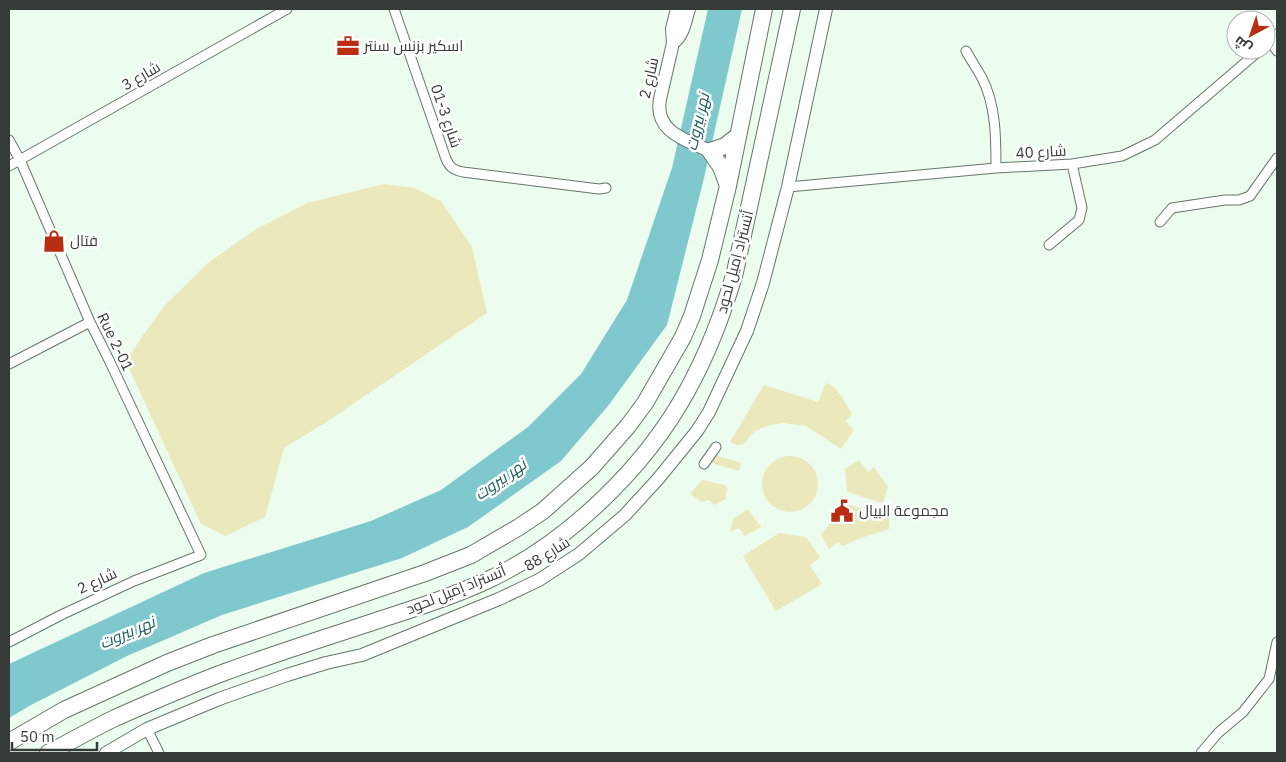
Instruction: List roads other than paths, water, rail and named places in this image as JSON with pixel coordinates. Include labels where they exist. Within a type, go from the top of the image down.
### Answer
[{"type":"highway","name":"أتستراد إميل لحود","points":[[9,742],[64,710],[212,644],[425,573],[471,555],[543,511],[592,467],[645,404],[683,337],[710,260],[728,186],[764,9]]},
{"type":"highway","name":"أتستراد إميل لحود","points":[[48,753],[114,719],[225,672],[444,598],[489,579],[519,563],[559,536],[614,488],[650,447],[686,394],[708,351],[720,321],[735,272],[792,9]]},
{"type":"highway","points":[[728,186],[721,168],[710,151],[726,146],[738,136]]},
{"type":"street","name":"شارع 3","points":[[9,166],[287,9]]},
{"type":"street","name":"شارع 3-01","points":[[394,9],[446,159],[452,169],[599,189],[606,188]]},
{"type":"street","name":"شارع 2","points":[[677,9],[672,29],[673,43],[658,107],[659,115],[668,129],[675,134],[710,151]]},
{"type":"street","name":"شارع 2","points":[[673,43],[682,32],[689,9]]},
{"type":"street","name":"شارع 88","points":[[106,753],[147,730],[220,699],[287,675],[326,663],[362,655],[500,599],[539,580],[579,554],[618,521],[658,479],[697,431],[709,412],[747,331],[764,284],[788,187],[826,9]]},
{"type":"street","points":[[966,50],[983,79],[992,109],[996,134],[996,168]]},
{"type":"street","name":"شارع 40","points":[[788,187],[996,168],[1072,164],[1122,156],[1154,140],[1248,60]]},
{"type":"street","name":"Rue 2-01","points":[[9,140],[20,160],[90,322],[201,555]]},
{"type":"street","points":[[1160,222],[1172,208],[1225,200],[1239,200],[1250,196],[1277,158]]},
{"type":"street","points":[[1049,245],[1079,220],[1082,208],[1072,164]]},
{"type":"street","points":[[9,364],[90,322]]},
{"type":"street","points":[[704,464],[716,447]]},
{"type":"street","name":"شارع 2","points":[[9,642],[134,581],[201,555]]},
{"type":"street","points":[[1201,753],[1218,733],[1243,712],[1273,681],[1277,642]]},
{"type":"street","points":[[147,730],[159,753]]},
{"type":"water","name":"نهر بيروت","points":[[708,9],[742,9],[704,178],[667,325],[608,406],[561,461],[468,527],[402,558],[222,615],[127,656],[9,718],[9,664],[204,573],[371,521],[441,490],[528,427],[581,374],[627,300],[672,168]]},
{"type":"place","name":"اسكير بزنس سنتر","points":[[348,46]]},
{"type":"place","name":"فتال","points":[[54,241]]},
{"type":"place","name":"مجموعة البيال","points":[[842,511]]}]
